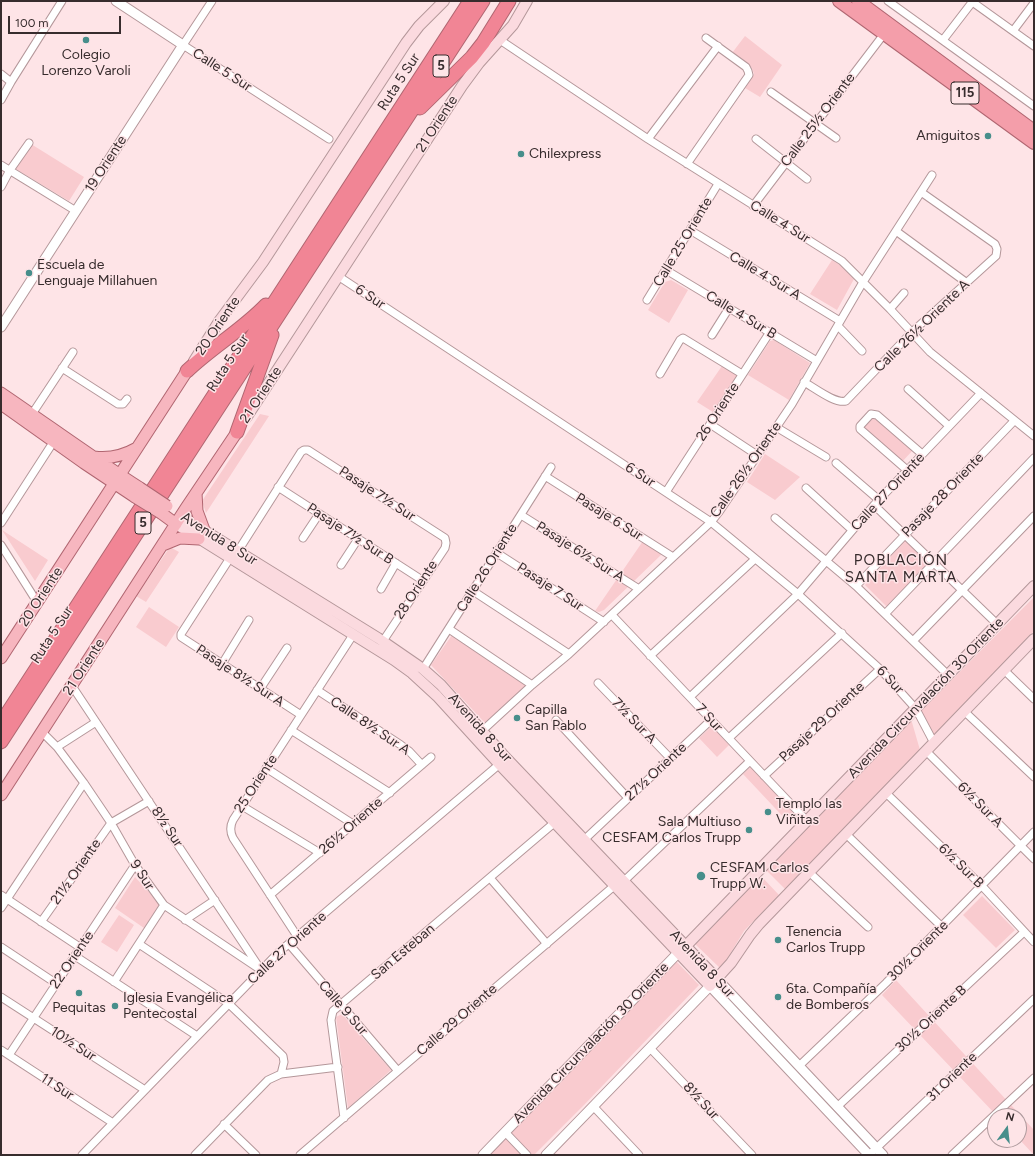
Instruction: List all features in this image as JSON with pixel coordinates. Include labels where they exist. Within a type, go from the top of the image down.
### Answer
[{"type":"highway","points":[[422,76],[436,43],[459,1]]},
{"type":"highway","name":"Ruta 5 Sur","points":[[1,723],[470,1]]},
{"type":"highway","name":"Ruta 5 Sur","points":[[1,742],[483,1]]},
{"type":"highway","points":[[398,131],[466,64],[483,43],[510,1]]},
{"type":"highway","name":"115","points":[[839,1],[1034,143]]},
{"type":"highway","name":"115","points":[[858,1],[1034,131]]},
{"type":"highway","points":[[187,371],[205,354],[245,325],[284,287]]},
{"type":"highway","points":[[236,432],[270,341],[286,304]]},
{"type":"main road","name":"20 Oriente","points":[[1,658],[220,320],[263,262],[406,42],[419,26],[444,1]]},
{"type":"main road","name":"21 Oriente","points":[[1,795],[162,545],[462,86],[479,63],[517,19],[527,1]]},
{"type":"main road","name":"Avenida 8 Sur","points":[[1,393],[91,457],[117,479]]},
{"type":"main road","name":"Avenida 8 Sur","points":[[1,404],[84,462],[117,479],[202,534],[238,550],[383,641],[423,669],[441,685],[482,731],[503,761],[554,823],[677,954],[713,983]]},
{"type":"main road","points":[[91,457],[108,458],[119,456],[137,448]]},
{"type":"main road","points":[[162,545],[180,538],[202,534],[197,511],[196,493]]},
{"type":"main road","name":"Avenida 8 Sur","points":[[202,534],[230,558],[404,667],[424,684],[624,881],[686,946],[713,983]]},
{"type":"main road","name":"Avenida Circunvalación 30 Oriente","points":[[677,954],[1034,586]]},
{"type":"main road","points":[[713,983],[730,963],[754,930],[1034,639]]},
{"type":"street","points":[[1,100],[62,1]]},
{"type":"street","name":"Calle 5 Sur","points":[[116,1],[329,139]]},
{"type":"street","name":"19 Oriente","points":[[1,327],[212,1]]},
{"type":"street","points":[[888,1],[1034,106]]},
{"type":"street","points":[[943,40],[972,1],[1034,46]]},
{"type":"street","points":[[1013,31],[1034,3]]},
{"type":"street","name":"Calle 25½ Oriente","points":[[753,206],[884,34]]},
{"type":"street","points":[[687,164],[747,79],[749,73],[746,67],[706,38]]},
{"type":"street","name":"Calle 4 Sur","points":[[500,40],[648,139],[836,257],[850,268],[890,308],[930,352],[1034,436]]},
{"type":"street","points":[[648,139],[718,46]]},
{"type":"street","points":[[1,74],[11,82]]},
{"type":"street","points":[[771,92],[836,138]]},
{"type":"street","points":[[756,139],[807,179]]},
{"type":"street","points":[[1,187],[10,170],[29,142]]},
{"type":"street","points":[[1,165],[76,211]]},
{"type":"street","name":"Calle 26½ Oriente","points":[[482,731],[612,615],[711,522],[776,427],[817,361],[863,282],[932,175]]},
{"type":"street","name":"Calle 25 Oriente","points":[[648,300],[718,184]]},
{"type":"street","name":"Calle 26½ Oriente A","points":[[804,382],[833,399],[841,402],[846,401],[912,332],[994,258],[997,252],[996,246],[992,242],[921,192]]},
{"type":"street","name":"Calle 4 Sur A","points":[[690,230],[839,324],[862,351]]},
{"type":"street","points":[[896,231],[967,283]]},
{"type":"street","name":"Calle 4 Sur B","points":[[666,270],[817,361]]},
{"type":"street","name":"6 Sur","points":[[338,276],[711,522],[798,594],[842,633],[880,669],[916,709]]},
{"type":"street","points":[[890,308],[904,293]]},
{"type":"street","points":[[712,335],[729,308]]},
{"type":"street","name":"26 Oriente","points":[[666,492],[770,332]]},
{"type":"street","points":[[660,374],[680,340],[684,338],[742,374]]},
{"type":"street","points":[[32,414],[73,352]]},
{"type":"street","points":[[62,368],[118,404],[123,404],[127,399]]},
{"type":"street","points":[[908,389],[949,426]]},
{"type":"street","name":"Calle 27 Oriente","points":[[690,697],[798,594],[876,502],[980,393]]},
{"type":"street","points":[[907,470],[859,428],[870,414],[877,415],[922,454]]},
{"type":"street","name":"Pasaje 28 Oriente","points":[[856,586],[1014,421]]},
{"type":"street","points":[[710,424],[758,455]]},
{"type":"street","points":[[776,427],[826,457]]},
{"type":"street","points":[[1,523],[54,440]]},
{"type":"street","name":"Pasaje 7½ Sur","points":[[278,487],[301,452],[308,450],[445,538]]},
{"type":"street","points":[[885,614],[1034,458]]},
{"type":"street","points":[[836,463],[876,502],[905,535],[997,624]]},
{"type":"street","name":"Calle 26 Oriente","points":[[423,669],[551,467]]},
{"type":"street","name":"Pasaje 6 Sur","points":[[546,476],[673,557]]},
{"type":"street","points":[[238,550],[278,487]]},
{"type":"street","name":"Pasaje 7½ Sur B","points":[[278,487],[422,580]]},
{"type":"street","points":[[806,488],[852,530]]},
{"type":"street","points":[[303,538],[319,514]]},
{"type":"street","name":"Pasaje 6½ Sur A","points":[[521,515],[639,589]]},
{"type":"street","points":[[913,641],[1034,516]]},
{"type":"street","points":[[775,518],[827,560],[856,586],[948,675]]},
{"type":"street","name":"28 Oriente","points":[[383,641],[422,580],[445,548],[445,538]]},
{"type":"street","points":[[341,565],[358,539]]},
{"type":"street","points":[[1,545],[38,602]]},
{"type":"street","name":"Pasaje 7 Sur","points":[[497,553],[604,622]]},
{"type":"street","name":"Pasaje 8½ Sur A","points":[[230,558],[180,636],[301,715]]},
{"type":"street","points":[[650,656],[755,559]]},
{"type":"street","points":[[381,589],[396,563]]},
{"type":"street","points":[[473,591],[569,654]]},
{"type":"street","name":"7 Sur","points":[[612,615],[807,821]]},
{"type":"street","points":[[222,664],[249,620]]},
{"type":"street","points":[[448,629],[532,685]]},
{"type":"street","points":[[728,738],[842,633]]},
{"type":"street","name":"25 Oriente","points":[[297,936],[231,835],[231,823],[353,634]]},
{"type":"street","points":[[260,689],[287,648]]},
{"type":"street","name":"Pasaje 29 Oriente","points":[[764,776],[880,669]]},
{"type":"street","points":[[1004,670],[1034,698]]},
{"type":"street","name":"7½ Sur A","points":[[598,683],[670,758]]},
{"type":"street","name":"8½ Sur","points":[[72,686],[261,970]]},
{"type":"street","name":"Calle 8½ Sur A","points":[[317,690],[401,745],[422,765]]},
{"type":"street","points":[[916,709],[934,743]]},
{"type":"street","points":[[964,711],[1034,777]]},
{"type":"street","points":[[556,720],[628,798]]},
{"type":"street","name":"27½ Oriente","points":[[584,840],[711,720]]},
{"type":"street","points":[[57,747],[96,722]]},
{"type":"street","points":[[291,730],[390,793]]},
{"type":"street","name":"9 Sur","points":[[42,732],[57,747],[84,783],[111,823],[135,865],[164,905],[261,970]]},
{"type":"street","name":"6½ Sur A","points":[[926,751],[1034,859]]},
{"type":"street","name":"26½ Oriente","points":[[270,895],[431,757]]},
{"type":"street","name":"Calle 27 Oriente","points":[[82,1155],[228,1003],[288,944],[503,761]]},
{"type":"street","points":[[624,881],[750,761]]},
{"type":"street","points":[[266,768],[353,824]]},
{"type":"street","points":[[1,908],[4,897],[84,783]]},
{"type":"street","name":"6½ Sur B","points":[[886,793],[982,886],[1034,942]]},
{"type":"street","points":[[111,823],[149,801]]},
{"type":"street","points":[[242,806],[320,853]]},
{"type":"street","name":"21½ Oriente","points":[[41,922],[111,823]]},
{"type":"street","name":"San Esteban","points":[[344,1118],[331,1020],[333,1011],[554,823]]},
{"type":"street","name":"30½ Oriente","points":[[799,1066],[886,983],[1034,832]]},
{"type":"street","points":[[846,834],[942,927]]},
{"type":"street","name":"22 Oriente","points":[[9,1055],[135,865]]},
{"type":"street","points":[[809,872],[868,927]]},
{"type":"street","points":[[490,878],[547,944]]},
{"type":"street","name":"Calle 29 Oriente","points":[[300,1155],[614,886]]},
{"type":"street","points":[[4,897],[81,948]]},
{"type":"street","points":[[185,920],[215,900]]},
{"type":"street","points":[[114,982],[164,905]]},
{"type":"street","name":"30½ Oriente B","points":[[837,1107],[1024,932]]},
{"type":"street","points":[[139,944],[228,1003],[283,1056],[284,1062],[281,1074]]},
{"type":"street","name":"Calle 9 Sur","points":[[288,944],[398,1071]]},
{"type":"street","points":[[1,947],[56,984]]},
{"type":"street","name":"Avenida Circunvalación 30 Oriente","points":[[483,1155],[677,954]]},
{"type":"street","points":[[75,956],[197,1036]]},
{"type":"street","points":[[546,1155],[713,983]]},
{"type":"street","name":"Avenida 8 Sur","points":[[713,983],[799,1066],[880,1152]]},
{"type":"street","name":"Avenida 8 Sur","points":[[713,983],[869,1155]]},
{"type":"street","name":"10½ Sur","points":[[1,997],[145,1090]]},
{"type":"street","name":"31 Oriente","points":[[869,1155],[880,1152],[1034,999]]},
{"type":"street","name":"8½ Sur","points":[[650,1048],[752,1155]]},
{"type":"street","name":"11 Sur","points":[[1,1050],[113,1123]]},
{"type":"street","points":[[194,1155],[268,1080],[281,1074],[338,1067]]},
{"type":"street","points":[[952,1155],[1034,1078]]},
{"type":"street","points":[[593,1106],[639,1155]]},
{"type":"street","points":[[224,1124],[256,1155]]},
{"type":"street","points":[[505,1132],[527,1155]]},
{"type":"shaded area","points":[[745,36],[782,65],[760,97],[745,88],[754,74],[752,68],[732,53]]},
{"type":"shaded area","points":[[31,144],[84,177],[69,201],[14,168]]},
{"type":"shaded area","points":[[832,260],[840,265],[854,279],[837,310],[810,294]]},
{"type":"shaded area","points":[[671,280],[688,290],[669,323],[648,310],[665,282]]},
{"type":"shaded area","points":[[774,340],[810,363],[789,400],[748,375],[770,341]]},
{"type":"shaded area","points":[[722,366],[737,375],[713,412],[697,402]]},
{"type":"shaded area","points":[[872,413],[913,450],[901,463],[860,426]]},
{"type":"shaded area","points":[[260,414],[269,416],[206,513],[202,501]]},
{"type":"shaded area","points":[[765,454],[800,477],[775,500],[747,482]]},
{"type":"shaded area","points":[[2,530],[48,560],[35,581]]},
{"type":"shaded area","points":[[905,540],[929,563],[887,607],[865,585]]},
{"type":"shaded area","points":[[643,541],[661,551],[662,554],[604,610],[599,612],[595,611]]},
{"type":"shaded area","points":[[170,547],[179,552],[146,602],[136,596]]},
{"type":"shaded area","points":[[1034,597],[1034,631],[934,736],[921,711]]},
{"type":"shaded area","points":[[149,607],[179,627],[166,647],[136,627]]},
{"type":"shaded area","points":[[452,635],[526,685],[485,723],[431,665]]},
{"type":"shaded area","points":[[911,719],[920,750],[787,891],[766,870]]},
{"type":"shaded area","points":[[712,726],[729,745],[717,757],[699,738]]},
{"type":"shaded area","points":[[753,765],[798,815],[789,823],[743,774]]},
{"type":"shaded area","points":[[761,876],[779,895],[744,931],[721,969],[695,944]]},
{"type":"shaded area","points":[[135,877],[160,904],[144,928],[115,908]]},
{"type":"shaded area","points":[[982,896],[1015,930],[996,948],[963,915]]},
{"type":"shaded area","points":[[119,915],[134,925],[117,952],[101,942]]},
{"type":"shaded area","points":[[676,961],[699,985],[584,1105],[534,1155],[488,1155]]},
{"type":"shaded area","points":[[896,980],[1014,1108],[989,1108],[882,995]]},
{"type":"shaded area","points":[[342,1014],[391,1070],[348,1108],[336,1017]]},
{"type":"shaded area","points":[[1027,1122],[1034,1130],[1034,1155],[1027,1148]]},
{"type":"place","name":"Colegio Lorenzo Varoli","points":[[86,40]]},
{"type":"place","name":"Amiguitos","points":[[988,136]]},
{"type":"place","name":"Chilexpress","points":[[521,154]]},
{"type":"place","name":"Escuela de Lenguaje Millahuen","points":[[29,273]]},
{"type":"place","name":"Capilla San Pablo","points":[[517,718]]},
{"type":"place","name":"Templo las Viñitas","points":[[768,812]]},
{"type":"place","name":"Sala Multiuso CESFAM Carlos Trupp","points":[[749,830]]},
{"type":"place","name":"CESFAM Carlos Trupp W.","points":[[701,876]]},
{"type":"place","name":"Tenencia Carlos Trupp","points":[[778,940]]},
{"type":"place","name":"Pequitas","points":[[79,993]]},
{"type":"place","name":"6ta. Compañía de Bomberos","points":[[778,997]]},
{"type":"place","name":"Iglesia Evangélica Pentecostal","points":[[115,1006]]},
{"type":"district","name":"POBLACIÓN SANTA MARTA","points":[[901,570]]}]
